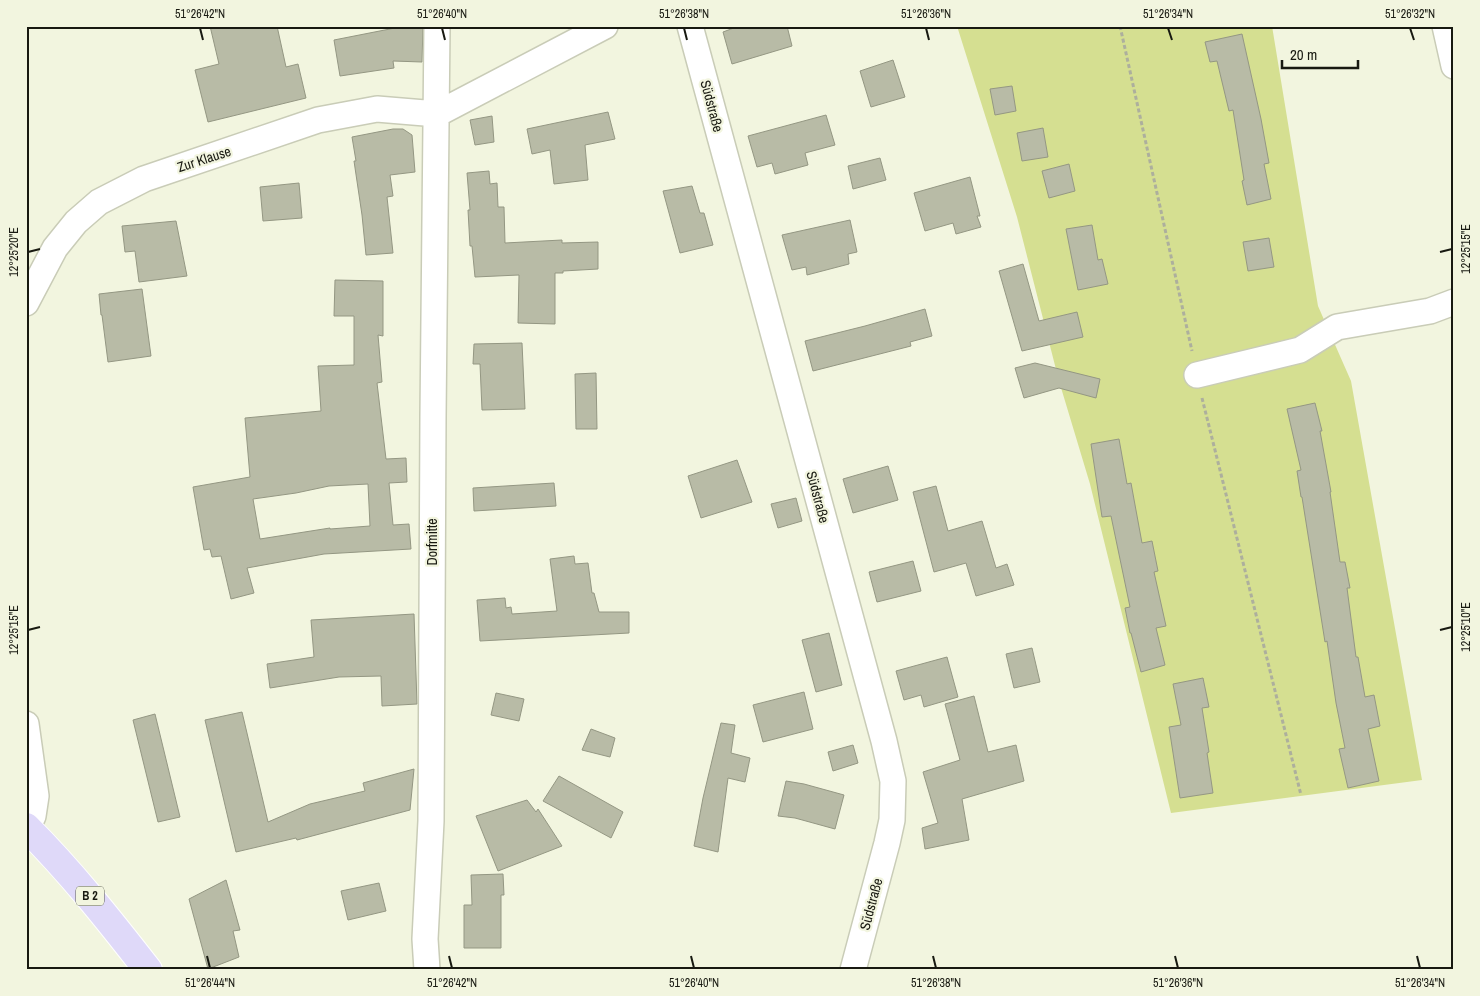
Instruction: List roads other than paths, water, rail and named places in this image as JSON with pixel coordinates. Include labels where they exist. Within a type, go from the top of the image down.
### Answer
[{"type":"main road","name":"B 2","points":[[26,827],[63,864],[98,905],[148,970]]},
{"type":"street","points":[[437,26],[437,114],[605,26]]},
{"type":"street","name":"Südstraße","points":[[690,26],[884,741],[892,781],[892,820],[889,836],[853,970]]},
{"type":"street","points":[[1445,26],[1454,66]]},
{"type":"street","name":"Zur Klause","points":[[26,304],[55,248],[76,222],[99,202],[144,179],[318,120],[377,109],[437,114]]},
{"type":"street","name":"Dorfmitte","points":[[427,970],[425,939],[431,812],[437,114]]},
{"type":"street","points":[[1197,375],[1300,350],[1337,327],[1430,311],[1454,302]]},
{"type":"street","points":[[26,724],[36,796],[33,816],[26,827]]}]
